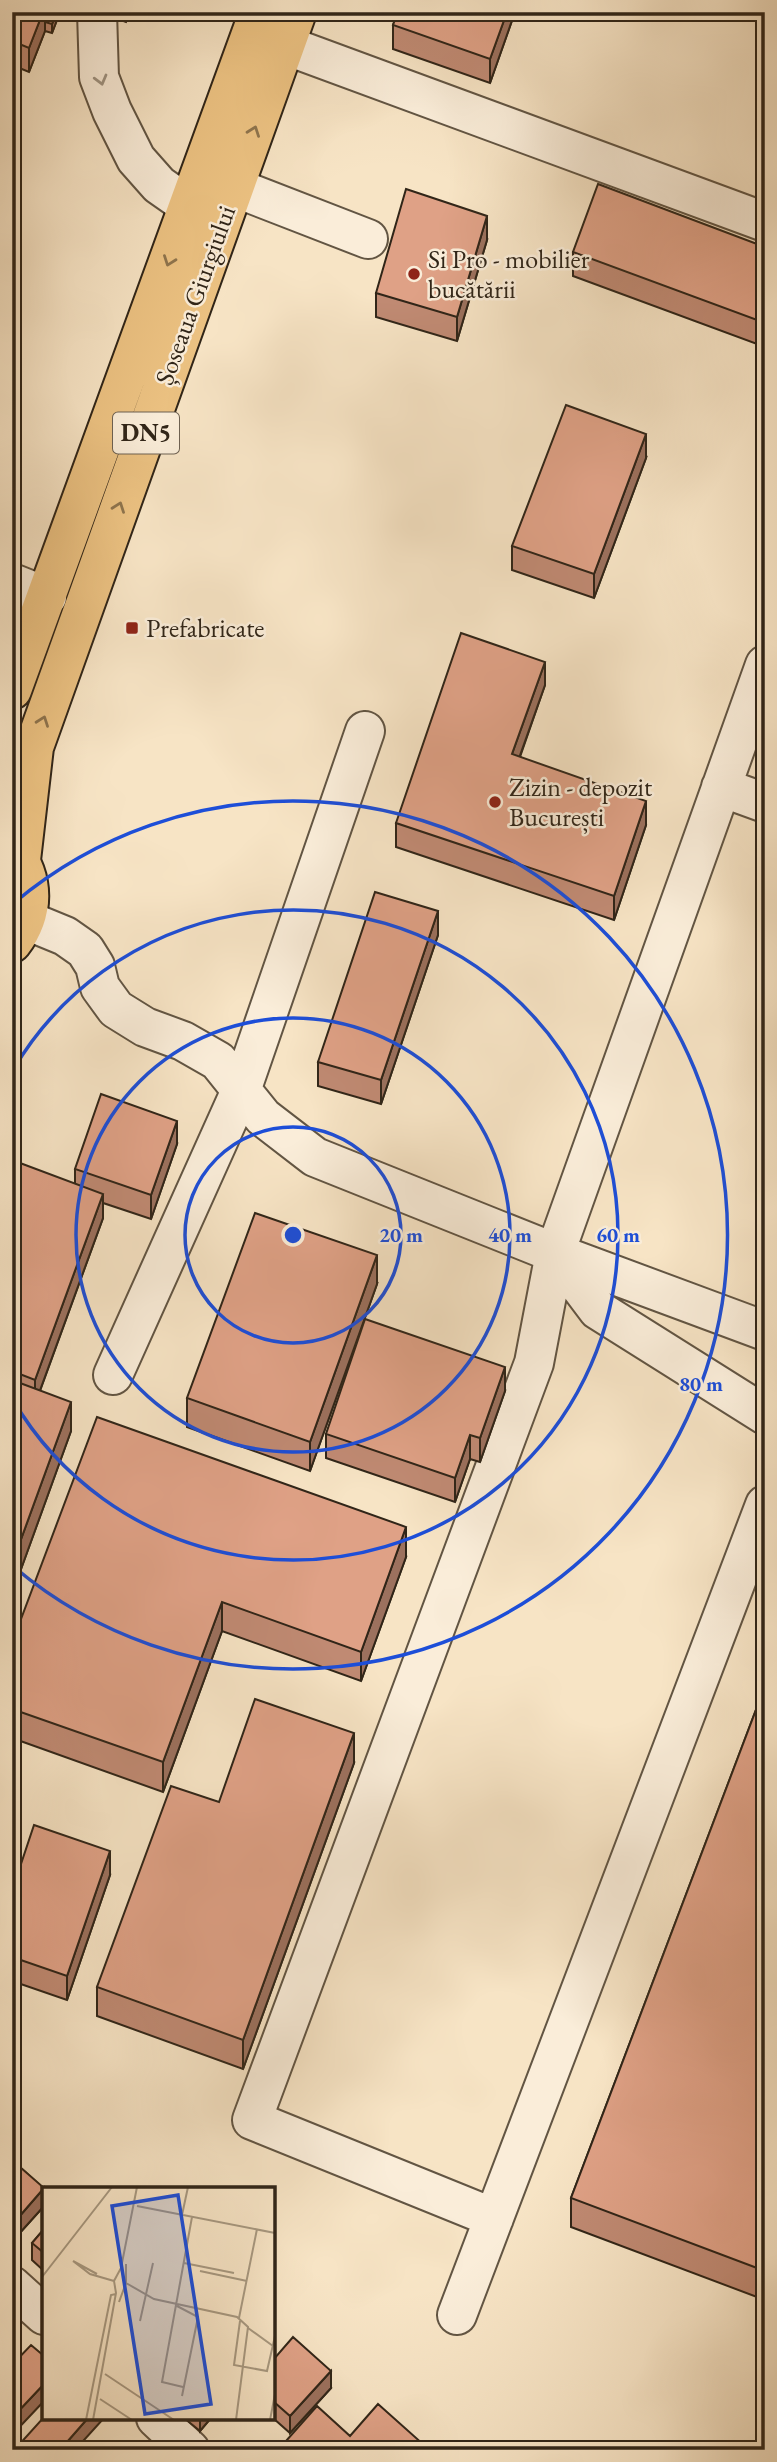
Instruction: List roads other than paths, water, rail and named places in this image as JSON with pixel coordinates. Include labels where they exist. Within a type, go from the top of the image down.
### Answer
[{"type":"highway","name":"Șoseaua Giurgiului","points":[[12,690],[259,12]]},
{"type":"highway","name":"Șoseaua Giurgiului","points":[[19,931],[30,891],[17,855],[33,747],[291,29]]},
{"type":"street","points":[[97,12],[99,77],[112,111],[136,159],[159,185],[189,206]]},
{"type":"street","points":[[291,29],[765,222]]},
{"type":"street","points":[[234,187],[368,239]]},
{"type":"street","points":[[12,583],[47,597]]},
{"type":"street","points":[[494,2218],[252,2120],[534,1363],[555,1253],[765,665]]},
{"type":"street","points":[[113,1375],[242,1088],[365,731]]},
{"type":"street","points":[[721,787],[765,803]]},
{"type":"street","points":[[19,931],[65,936],[85,950],[95,966],[100,986],[116,1009],[145,1027],[183,1041],[218,1061],[263,1117],[315,1157],[555,1253],[765,1331]]},
{"type":"street","points":[[555,1253],[598,1310],[765,1415]]},
{"type":"street","points":[[457,2315],[765,1505]]},
{"type":"street","points":[[12,2286],[42,2313]]},
{"type":"street","points":[[158,2420],[190,2450]]},
{"type":"place","name":"Si Pro - mobilier bucătării","points":[[414,274]]},
{"type":"place","name":"Prefabricate","points":[[132,628]]},
{"type":"place","name":"Zizin - depozit București","points":[[495,802]]}]
